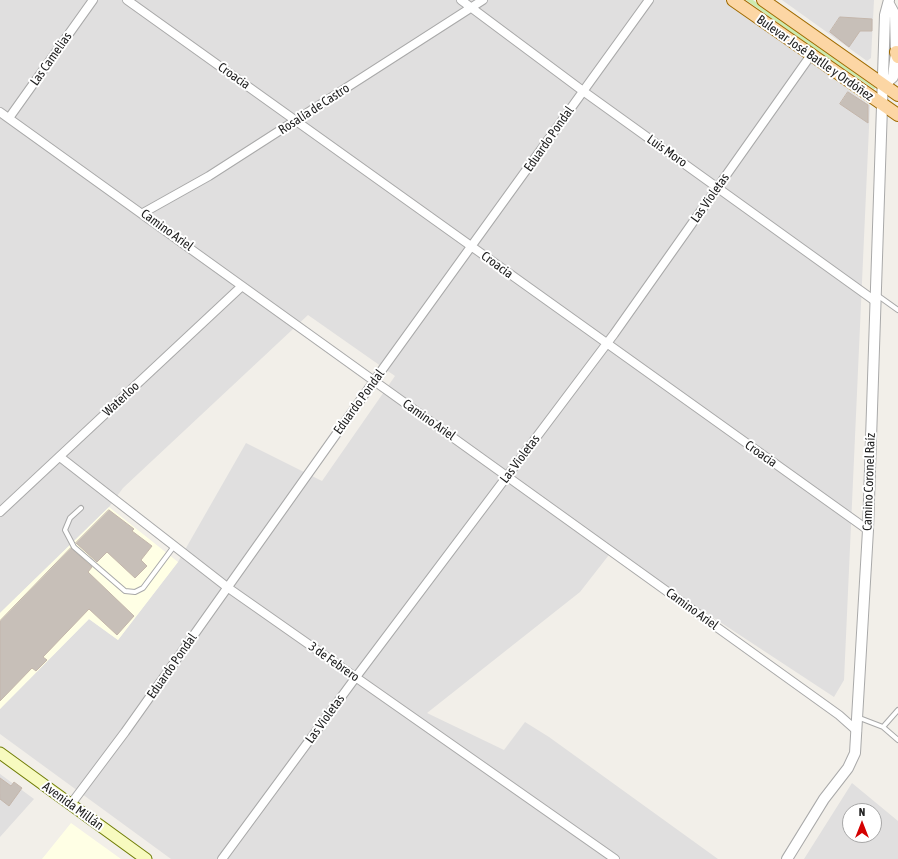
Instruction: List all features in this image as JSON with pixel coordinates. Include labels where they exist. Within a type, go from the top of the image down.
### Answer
[{"type":"main road","name":"Bulevar José Batlle y Ordóñez","points":[[733,0],[898,115]]},
{"type":"main road","name":"Bulevar José Batlle y Ordóñez","points":[[763,0],[898,95]]},
{"type":"main road","name":"Avenida Millán","points":[[0,753],[146,859]]},
{"type":"street","name":"Las Camelias","points":[[9,118],[93,0]]},
{"type":"street","name":"Croacia","points":[[127,0],[868,530]]},
{"type":"street","name":"Luis Moro","points":[[461,0],[583,91],[875,297]]},
{"type":"street","name":"Rosalía de Castro","points":[[143,213],[209,176],[483,0]]},
{"type":"street","name":"Eduardo Pondal","points":[[71,804],[125,732],[374,381],[472,248],[649,0]]},
{"type":"street","name":"Camino Coronel Raíz","points":[[787,859],[824,799],[852,760],[855,753],[868,530],[875,297],[884,85],[885,14],[889,2]]},
{"type":"street","name":"Camino Coronel Raíz","points":[[884,85],[893,77],[897,54],[895,14],[889,2]]},
{"type":"street","name":"Las Violetas","points":[[222,859],[356,677],[607,344],[811,55]]},
{"type":"street","name":"Camino Ariel","points":[[0,112],[143,213],[242,286],[833,711],[857,730]]},
{"type":"street","name":"Waterloo","points":[[0,512],[242,286]]},
{"type":"street","name":"3 de Febrero","points":[[60,456],[227,587],[615,859]]},
{"type":"lane","points":[[875,297],[898,310]]},
{"type":"lane","points":[[81,508],[70,518],[65,530],[74,547],[125,591],[134,592],[144,588],[175,545]]},
{"type":"lane","points":[[883,727],[898,710]]},
{"type":"lane","points":[[858,717],[883,727],[898,740]]},
{"type":"shaded area","points":[[0,0],[725,0],[870,105],[844,680],[834,697],[612,551],[580,592],[427,713],[504,750],[525,722],[549,737],[718,859],[171,859],[0,734],[0,709],[89,619],[118,640],[178,562],[246,443],[322,481],[395,376],[308,315],[123,488],[109,507],[0,613]]},
{"type":"shaded area","points":[[782,0],[874,0],[871,58],[867,61]]},
{"type":"shaded area","points":[[109,507],[178,562],[118,640],[89,619],[0,709],[0,613]]},
{"type":"shaded area","points":[[0,774],[34,799],[0,837]]},
{"type":"shaded area","points":[[852,783],[876,803],[842,803],[842,843],[882,843],[882,808],[898,821],[898,859],[804,859]]},
{"type":"shaded area","points":[[71,823],[121,859],[42,859]]},
{"type":"green space","points":[[746,0],[753,0],[876,88],[874,89],[816,50]]},
{"type":"building","points":[[840,17],[872,19],[872,31],[860,31],[849,47],[830,32]]},
{"type":"building","points":[[848,92],[868,105],[868,123],[840,104]]},
{"type":"building","points":[[109,510],[134,529],[132,531],[152,546],[141,560],[147,566],[135,578],[107,552],[97,562],[76,543]]},
{"type":"building","points":[[71,548],[92,567],[88,572],[134,616],[117,635],[89,609],[43,657],[47,660],[36,671],[32,668],[0,701],[0,621]]},
{"type":"building","points":[[0,778],[11,786],[14,782],[22,788],[9,806],[0,799]]}]
